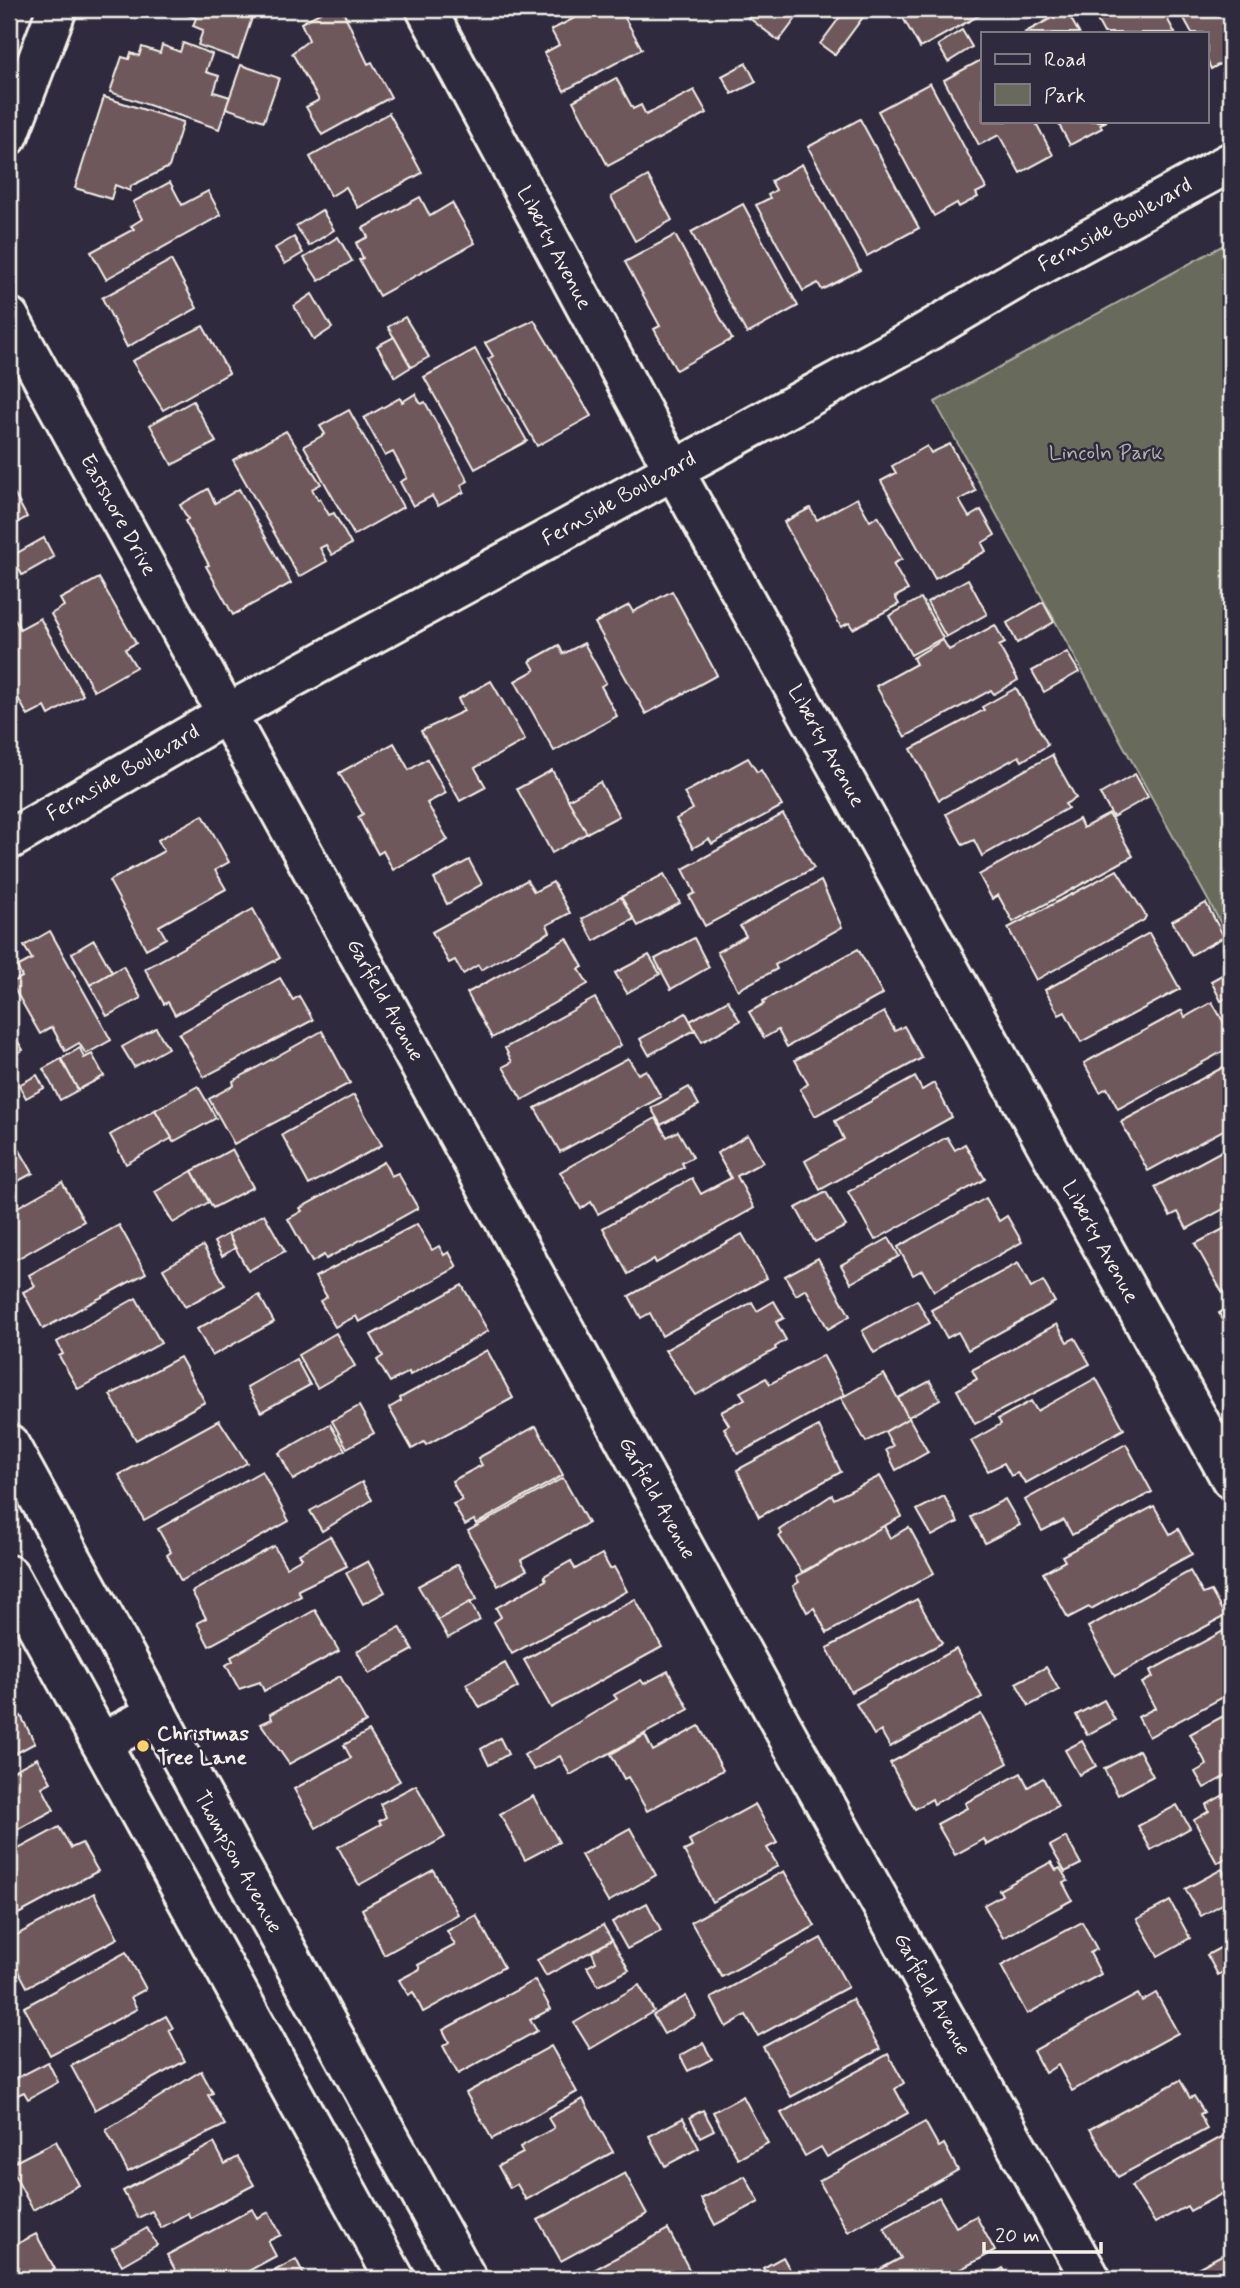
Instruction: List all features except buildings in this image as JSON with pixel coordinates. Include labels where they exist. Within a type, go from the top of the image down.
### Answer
[{"type":"street","points":[[9,135],[57,9]]},
{"type":"street","name":"Liberty Avenue","points":[[426,9],[673,469],[1231,1479]]},
{"type":"street","name":"Fernside Boulevard","points":[[9,840],[228,713],[911,341],[1032,270],[1231,162]]},
{"type":"street","name":"Eastshore Drive","points":[[9,317],[228,713]]},
{"type":"street","name":"Garfield Avenue","points":[[228,713],[800,1759],[1091,2279]]},
{"type":"street","name":"Thompson Avenue","points":[[9,1444],[467,2279]]},
{"type":"street","points":[[9,1576],[395,2279]]},
{"type":"street","points":[[101,1743],[157,1713]]},
{"type":"green space","name":"Lincoln Park","points":[[1231,241],[1231,942],[935,402]]},
{"type":"place","name":"Christmas Tree Lane","points":[[143,1746]]}]
